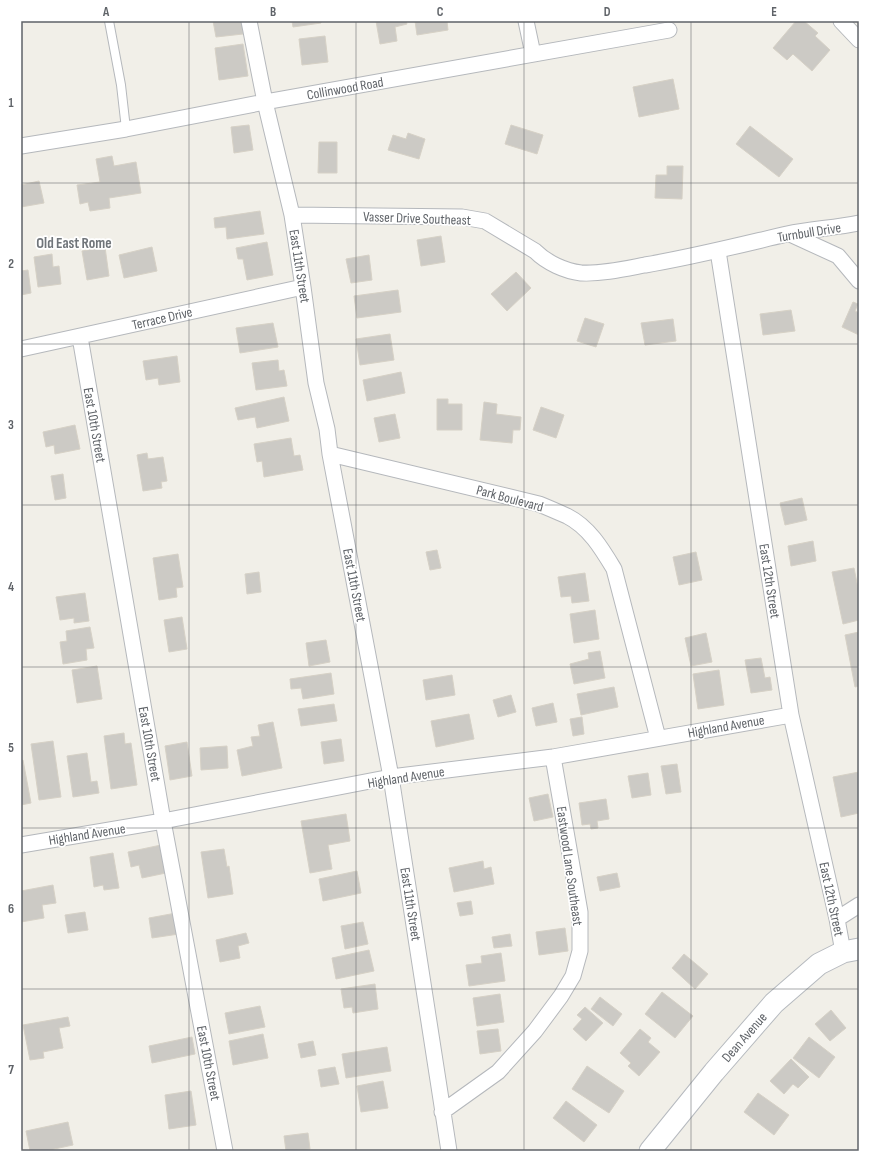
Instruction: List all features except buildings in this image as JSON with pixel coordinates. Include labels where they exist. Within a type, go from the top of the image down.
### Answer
[{"type":"main road","name":"Dean Avenue","points":[[650,1151],[714,1072],[774,1003],[819,964],[851,950]]},
{"type":"street","name":"East 11th Street","points":[[249,21],[265,102],[292,215],[316,383],[327,430],[330,454],[391,777],[449,1151]]},
{"type":"street","points":[[526,21],[533,54]]},
{"type":"street","points":[[841,21],[859,40]]},
{"type":"street","name":"Collinwood Road","points":[[21,146],[126,129],[265,102],[669,30]]},
{"type":"street","name":"Vasser Drive Southeast","points":[[292,215],[462,217],[485,221],[535,251],[542,258],[559,267],[581,273],[613,271],[718,251]]},
{"type":"street","name":"Turnbull Drive","points":[[718,251],[790,234],[839,228],[859,223]]},
{"type":"street","points":[[790,234],[838,256],[859,280]]},
{"type":"street","name":"East 12th Street","points":[[718,251],[791,715],[837,919],[851,950]]},
{"type":"street","name":"Terrace Drive","points":[[21,349],[303,287]]},
{"type":"street","name":"East 10th Street","points":[[80,337],[163,821],[225,1151]]},
{"type":"street","name":"Park Boulevard","points":[[330,454],[539,504],[569,517],[586,530],[600,547],[614,569],[658,738]]},
{"type":"street","name":"Highland Avenue","points":[[21,845],[163,821],[391,777],[553,757],[791,715]]},
{"type":"street","name":"Eastwood Lane Southeast","points":[[442,1112],[498,1072],[535,1031],[561,996],[573,976],[580,951],[580,912],[553,757]]},
{"type":"street","points":[[837,919],[859,905]]},
{"type":"lane","points":[[109,21],[126,129]]},
{"type":"district","name":"Old East Rome","points":[[74,243]]}]
